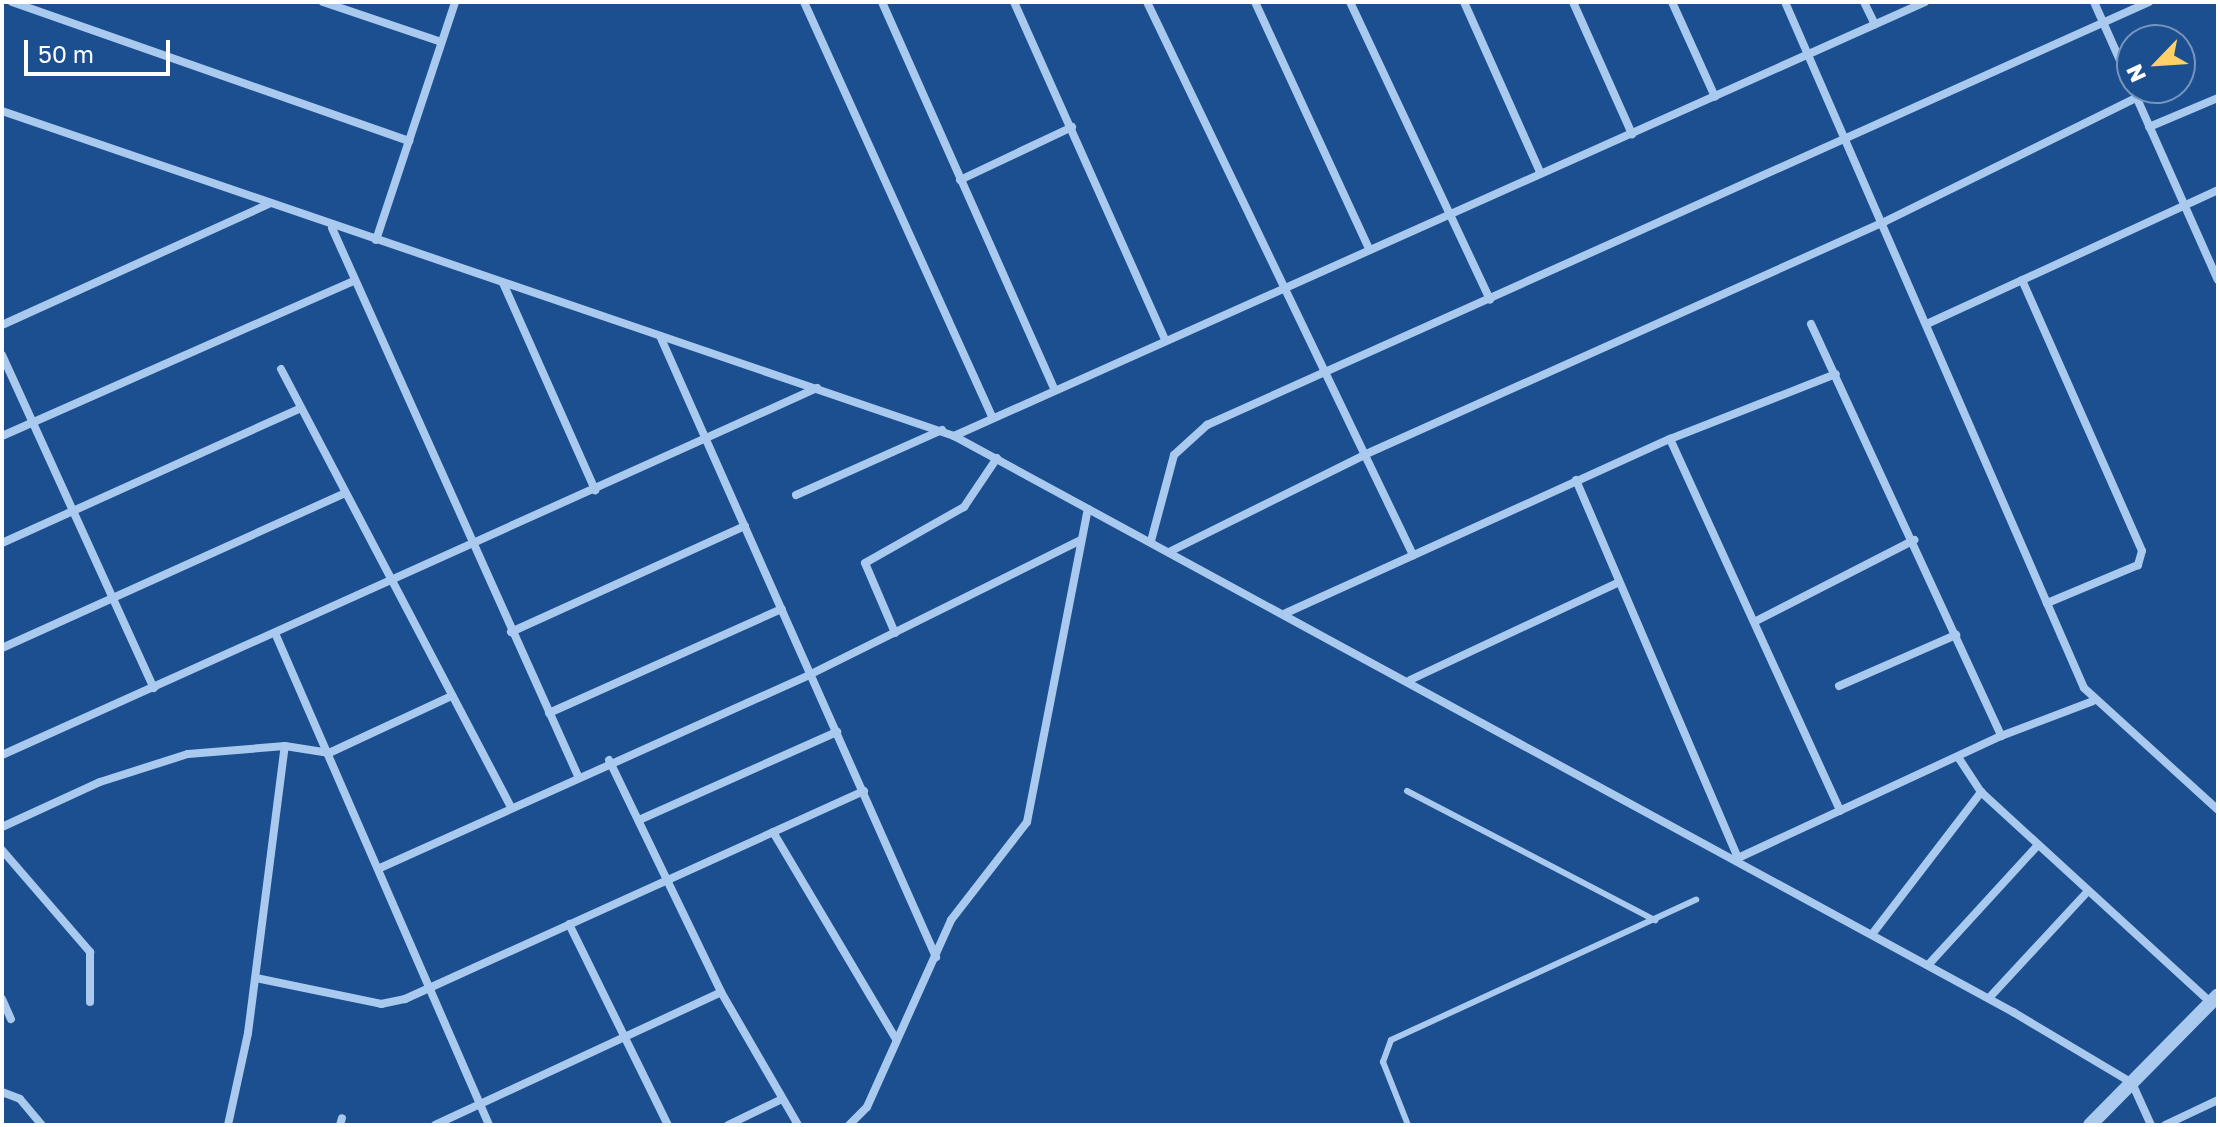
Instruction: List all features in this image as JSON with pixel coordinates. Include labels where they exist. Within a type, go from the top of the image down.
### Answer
[{"type":"street","points":[[12,2],[409,141]]},
{"type":"street","points":[[323,2],[441,42]]},
{"type":"street","points":[[376,240],[455,2]]},
{"type":"street","points":[[804,2],[992,416]]},
{"type":"street","points":[[1014,2],[1165,339]]},
{"type":"street","points":[[1147,2],[1281,287],[1413,555]]},
{"type":"street","points":[[1255,2],[1369,249]]},
{"type":"street","points":[[1350,2],[1446,215],[1490,300]]},
{"type":"street","points":[[1464,2],[1541,174]]},
{"type":"street","points":[[1573,2],[1632,134]]},
{"type":"street","points":[[1672,2],[1715,97]]},
{"type":"street","points":[[1785,2],[1929,323],[2047,603],[2093,701],[2218,810]]},
{"type":"street","points":[[1864,2],[1875,25]]},
{"type":"street","points":[[954,436],[992,416],[1925,2]]},
{"type":"street","points":[[2094,2],[2116,54]]},
{"type":"street","points":[[1151,541],[1182,442],[1207,425],[1327,375],[2149,2]]},
{"type":"street","points":[[884,3],[1054,389]]},
{"type":"street","points":[[2149,127],[2218,98]]},
{"type":"street","points":[[1169,552],[1364,455],[1884,222],[2124,104]]},
{"type":"street","points":[[2139,104],[2218,280]]},
{"type":"street","points":[[2,111],[332,228],[376,240],[942,430],[1410,680],[1989,998],[2132,1083],[2151,1125]]},
{"type":"street","points":[[960,180],[1072,127]]},
{"type":"street","points":[[1929,323],[2218,190]]},
{"type":"street","points":[[2,325],[269,204]]},
{"type":"street","points":[[332,228],[471,547],[578,776]]},
{"type":"street","points":[[2022,280],[2142,551],[2138,565],[2047,603]]},
{"type":"street","points":[[2,436],[353,281]]},
{"type":"street","points":[[503,283],[595,490]]},
{"type":"street","points":[[1811,324],[1914,540],[2001,736]]},
{"type":"street","points":[[660,336],[936,957]]},
{"type":"street","points":[[2,355],[154,688]]},
{"type":"street","points":[[281,369],[511,807]]},
{"type":"street","points":[[1286,613],[1670,439],[1836,374]]},
{"type":"street","points":[[2,755],[393,583],[818,387]]},
{"type":"street","points":[[2,543],[301,408]]},
{"type":"street","points":[[796,495],[942,430]]},
{"type":"street","points":[[1670,439],[1756,621],[1840,811]]},
{"type":"street","points":[[895,633],[865,563],[964,507],[997,458]]},
{"type":"street","points":[[1576,480],[1738,858]]},
{"type":"street","points":[[2,648],[346,493]]},
{"type":"street","points":[[849,1125],[867,1107],[951,920],[1027,822],[1088,509]]},
{"type":"street","points":[[511,632],[745,526]]},
{"type":"street","points":[[380,868],[609,760],[811,674],[1081,540]]},
{"type":"street","points":[[1756,621],[1914,540]]},
{"type":"street","points":[[1410,680],[1619,582]]},
{"type":"street","points":[[549,713],[782,609]]},
{"type":"street","points":[[275,633],[380,868],[489,1125]]},
{"type":"street","points":[[1839,686],[1956,635]]},
{"type":"street","points":[[2,827],[151,763],[219,749],[285,746],[329,753],[452,696]]},
{"type":"street","points":[[1738,858],[2001,736],[2093,701]]},
{"type":"street","points":[[639,820],[837,732]]},
{"type":"street","points":[[228,1125],[256,978],[285,746]]},
{"type":"street","points":[[1958,757],[1981,792],[2088,891],[2214,999],[2090,1125]]},
{"type":"street","points":[[609,760],[721,992],[798,1125]]},
{"type":"street","points":[[256,978],[381,1004],[428,987],[864,791]]},
{"type":"street","points":[[1873,933],[1981,792]]},
{"type":"street","points":[[773,832],[896,1039]]},
{"type":"street","points":[[1929,964],[2038,845]]},
{"type":"street","points":[[2,850],[90,952],[90,1002]]},
{"type":"street","points":[[1989,998],[2088,891]]},
{"type":"street","points":[[569,924],[668,1125]]},
{"type":"street","points":[[435,1125],[721,992]]},
{"type":"street","points":[[2,999],[11,1019]]},
{"type":"street","points":[[2,1092],[20,1099],[42,1125]]},
{"type":"street","points":[[728,1125],[782,1099]]},
{"type":"street","points":[[2165,1125],[2218,1100]]},
{"type":"lane","points":[[1407,791],[1655,920]]},
{"type":"lane","points":[[1408,1125],[1383,1062],[1391,1040],[1696,900]]}]
